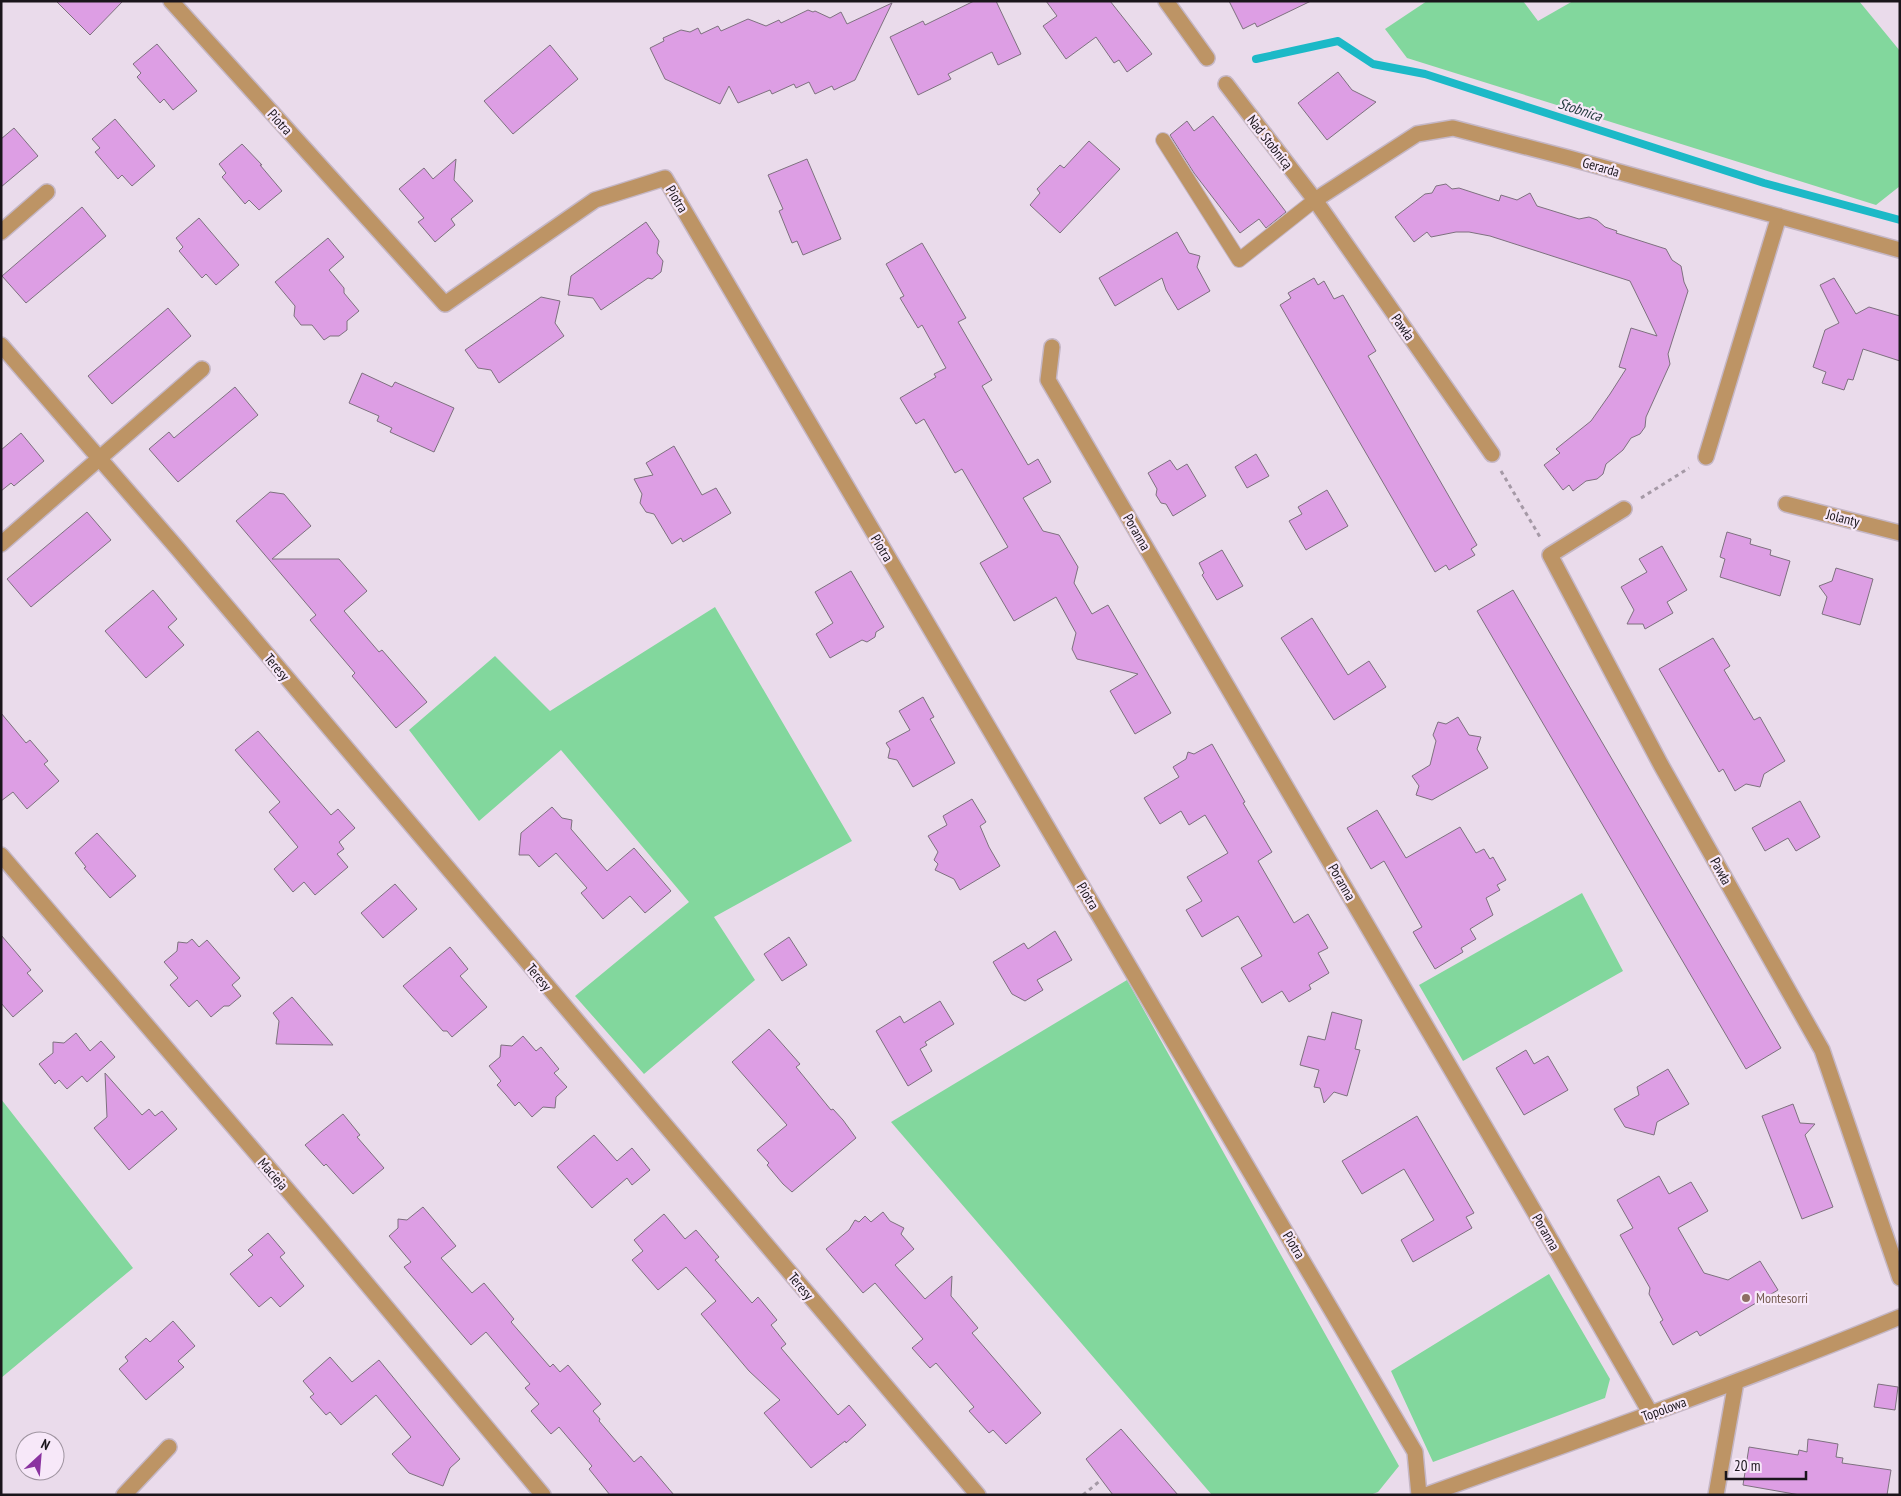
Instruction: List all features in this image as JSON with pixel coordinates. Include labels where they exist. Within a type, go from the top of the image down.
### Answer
[{"type":"street","name":"Piotra","points":[[171,1],[445,304],[595,200],[665,178],[1415,1452],[1419,1495]]},
{"type":"street","points":[[1166,1],[1207,58]]},
{"type":"street","name":"Nad Stobnicą","points":[[1226,84],[1315,200]]},
{"type":"street","name":"Gerarda","points":[[1315,200],[1417,134],[1453,128],[1569,158],[1900,250]]},
{"type":"street","points":[[1,232],[47,192]]},
{"type":"street","name":"Pawła","points":[[1315,200],[1492,454]]},
{"type":"street","points":[[1706,457],[1778,216]]},
{"type":"street","name":"Teresy","points":[[1,345],[100,459],[978,1495]]},
{"type":"street","name":"Poranna","points":[[1052,346],[1048,380],[1527,1199],[1650,1414]]},
{"type":"street","points":[[1,544],[202,369]]},
{"type":"street","name":"Jolanty","points":[[1786,504],[1900,533]]},
{"type":"street","points":[[1550,555],[1624,509]]},
{"type":"street","name":"Pawła","points":[[1550,555],[1661,765],[1822,1050],[1900,1278]]},
{"type":"street","name":"Macieja","points":[[1,855],[321,1229],[543,1495]]},
{"type":"street","name":"Topolowa","points":[[1426,1495],[1736,1382],[1900,1317]]},
{"type":"street","points":[[1716,1495],[1736,1382]]},
{"type":"street","points":[[124,1495],[169,1447]]},
{"type":"lane","points":[[1162,140],[1239,260],[1315,200]]},
{"type":"path","points":[[1492,454],[1550,555]]},
{"type":"path","points":[[1624,509],[1706,457]]},
{"type":"path","points":[[1083,1495],[1101,1480]]},
{"type":"green space","points":[[1427,1],[1523,1],[1538,21],[1573,1],[1859,1],[1900,51],[1900,186],[1876,205],[1407,58],[1385,29]]},
{"type":"green space","points":[[715,607],[852,841],[714,917],[755,980],[644,1074],[575,996],[689,902],[561,750],[479,821],[409,730],[495,656],[550,711]]},
{"type":"green space","points":[[1582,893],[1623,971],[1463,1061],[1419,985]]},
{"type":"green space","points":[[1127,980],[1399,1466],[1378,1492],[1370,1495],[1212,1495],[891,1122]]},
{"type":"green space","points":[[1,1099],[133,1268],[1,1378]]},
{"type":"green space","points":[[1549,1274],[1610,1379],[1605,1398],[1433,1462],[1391,1371]]},
{"type":"building","points":[[56,1],[123,1],[90,35]]},
{"type":"building","points":[[974,1],[996,1],[1021,54],[998,65],[992,52],[948,74],[951,79],[918,95],[890,37],[923,21],[925,25]]},
{"type":"building","points":[[1046,1],[1110,1],[1152,54],[1127,72],[1119,60],[1114,63],[1096,37],[1066,59],[1043,26],[1057,16]]},
{"type":"building","points":[[1229,1],[1311,1],[1257,27],[1255,23],[1243,29]]},
{"type":"building","points":[[892,3],[855,80],[834,90],[832,86],[815,94],[809,82],[796,88],[794,84],[772,94],[770,90],[738,103],[729,86],[720,104],[665,79],[650,48],[664,41],[663,38],[681,30],[690,32],[698,28],[701,34],[718,26],[721,31],[748,19],[766,26],[779,20],[781,23],[808,10],[830,18],[841,12],[847,24]]},
{"type":"building","points":[[157,44],[197,91],[173,110],[164,99],[160,103],[137,77],[141,73],[133,64]]},
{"type":"building","points":[[550,45],[578,79],[513,134],[484,101]]},
{"type":"building","points":[[1338,72],[1352,90],[1376,102],[1327,140],[1298,103]]},
{"type":"building","points":[[1213,116],[1286,212],[1266,228],[1259,219],[1240,233],[1194,173],[1170,135],[1187,121],[1194,131]]},
{"type":"building","points":[[115,119],[155,166],[132,186],[122,175],[118,179],[95,152],[100,148],[92,139]]},
{"type":"building","points":[[14,128],[38,156],[1,187],[1,139]]},
{"type":"building","points":[[1089,141],[1120,169],[1060,233],[1030,205],[1040,193],[1037,189],[1060,165],[1064,168]]},
{"type":"building","points":[[242,144],[262,165],[260,165],[282,191],[259,210],[249,200],[245,204],[222,177],[226,173],[219,164]]},
{"type":"building","points":[[456,159],[454,180],[473,201],[451,219],[455,225],[435,242],[418,222],[424,218],[399,189],[424,168],[433,179]]},
{"type":"building","points":[[807,159],[841,239],[803,255],[797,241],[792,243],[779,211],[783,209],[768,175]]},
{"type":"building","points":[[1446,184],[1452,189],[1459,188],[1499,201],[1501,195],[1517,200],[1530,193],[1537,206],[1579,219],[1589,217],[1597,220],[1605,227],[1617,231],[1616,233],[1666,249],[1672,260],[1681,266],[1688,291],[1668,354],[1670,364],[1646,417],[1645,427],[1640,434],[1631,438],[1623,450],[1606,464],[1603,474],[1597,479],[1586,481],[1573,491],[1569,485],[1563,490],[1544,465],[1560,453],[1556,449],[1591,421],[1626,369],[1619,367],[1631,328],[1657,336],[1630,281],[1490,236],[1469,232],[1456,232],[1431,237],[1427,232],[1414,242],[1395,217],[1425,194],[1432,193],[1436,186]]},
{"type":"building","points":[[82,207],[106,236],[26,303],[2,276]]},
{"type":"building","points":[[199,218],[239,265],[216,285],[206,274],[202,278],[179,251],[183,247],[176,238]]},
{"type":"building","points":[[646,222],[659,241],[657,253],[663,261],[661,272],[652,279],[648,278],[601,310],[593,298],[568,295],[571,276]]},
{"type":"building","points":[[1177,232],[1189,253],[1200,256],[1197,267],[1210,291],[1178,310],[1166,290],[1162,278],[1115,306],[1099,278]]},
{"type":"building","points":[[328,238],[344,257],[329,270],[359,311],[347,321],[347,330],[339,336],[330,336],[324,340],[312,325],[301,325],[294,316],[295,306],[275,282]]},
{"type":"building","points":[[922,243],[966,318],[958,322],[992,380],[982,386],[1028,465],[1038,459],[1051,482],[1023,498],[1043,531],[1059,535],[1078,567],[1074,583],[1092,614],[1108,605],[1171,713],[1135,734],[1110,691],[1138,674],[1077,659],[1072,649],[1076,633],[1056,597],[1014,621],[980,563],[1008,547],[962,469],[955,473],[924,419],[916,424],[900,398],[936,377],[934,374],[946,368],[922,325],[918,328],[900,298],[904,296],[886,264]]},
{"type":"building","points":[[1314,278],[1318,285],[1324,281],[1334,299],[1343,295],[1376,351],[1368,356],[1477,545],[1471,549],[1475,555],[1449,570],[1446,565],[1435,572],[1280,305],[1291,298],[1288,293]]},
{"type":"building","points":[[1834,278],[1856,314],[1869,307],[1900,316],[1900,361],[1863,349],[1853,380],[1848,379],[1844,390],[1822,383],[1826,372],[1813,367],[1825,330],[1839,323],[1820,285]]},
{"type":"building","points":[[541,297],[560,301],[555,323],[564,336],[499,383],[491,370],[478,368],[465,350]]},
{"type":"building","points":[[168,308],[191,336],[112,404],[88,376]]},
{"type":"building","points":[[362,373],[392,387],[395,382],[454,408],[434,452],[390,432],[392,428],[377,421],[379,416],[349,403]]},
{"type":"building","points":[[235,387],[258,415],[178,482],[149,449],[169,432],[174,438]]},
{"type":"building","points":[[21,433],[44,461],[14,486],[11,483],[1,491],[1,450]]},
{"type":"building","points":[[674,446],[702,495],[716,488],[731,513],[683,542],[681,538],[672,544],[654,514],[646,512],[640,503],[642,494],[634,479],[653,475],[646,463]]},
{"type":"building","points":[[1256,454],[1269,476],[1247,488],[1235,467]]},
{"type":"building","points":[[1170,460],[1177,470],[1187,464],[1206,496],[1173,516],[1166,504],[1161,503],[1156,495],[1157,489],[1148,473]]},
{"type":"building","points":[[1327,490],[1348,526],[1306,550],[1289,521],[1302,514],[1298,507]]},
{"type":"building","points":[[270,492],[284,494],[311,526],[272,559],[339,559],[367,591],[344,611],[379,652],[382,650],[427,702],[396,728],[352,676],[355,673],[310,620],[316,615],[236,521]]},
{"type":"building","points":[[87,512],[111,540],[31,607],[7,579]]},
{"type":"building","points":[[1727,532],[1751,539],[1750,544],[1771,550],[1770,555],[1790,561],[1780,596],[1720,577],[1725,559],[1720,557]]},
{"type":"building","points":[[1662,546],[1687,590],[1667,602],[1673,613],[1645,629],[1643,624],[1627,624],[1634,610],[1621,587],[1647,572],[1639,559]]},
{"type":"building","points":[[1222,550],[1243,586],[1217,600],[1202,575],[1204,573],[1199,563]]},
{"type":"building","points":[[1836,568],[1873,579],[1860,625],[1822,614],[1827,597],[1819,586],[1832,581]]},
{"type":"building","points":[[851,571],[884,627],[876,632],[875,637],[867,642],[862,640],[830,658],[816,634],[833,623],[815,592]]},
{"type":"building","points":[[153,590],[177,619],[168,627],[184,645],[146,678],[105,631]]},
{"type":"building","points":[[1513,590],[1781,1048],[1746,1069],[1477,611]]},
{"type":"building","points":[[1312,618],[1348,675],[1369,661],[1386,687],[1334,720],[1281,638]]},
{"type":"building","points":[[1713,638],[1730,666],[1724,670],[1754,720],[1760,717],[1785,761],[1764,774],[1760,787],[1746,784],[1735,791],[1723,769],[1719,772],[1659,669]]},
{"type":"building","points":[[923,697],[934,717],[930,719],[955,763],[913,787],[897,760],[888,758],[890,749],[886,743],[910,730],[899,711]]},
{"type":"building","points":[[1,713],[26,743],[30,740],[48,761],[44,764],[59,781],[27,809],[13,792],[1,801]]},
{"type":"building","points":[[1458,717],[1469,735],[1481,737],[1477,749],[1488,768],[1432,800],[1416,795],[1419,786],[1412,776],[1430,765],[1436,741],[1433,735],[1438,722],[1446,724]]},
{"type":"building","points":[[258,731],[331,815],[338,809],[355,828],[339,842],[344,849],[337,854],[348,867],[315,895],[304,882],[293,892],[274,869],[298,847],[269,812],[280,802],[235,750]]},
{"type":"building","points":[[1212,744],[1245,802],[1243,803],[1272,852],[1258,861],[1294,923],[1308,914],[1328,948],[1318,953],[1329,973],[1309,985],[1311,989],[1289,1002],[1282,991],[1262,1003],[1241,968],[1262,956],[1238,916],[1202,937],[1186,910],[1202,901],[1187,877],[1228,853],[1205,815],[1189,825],[1181,811],[1160,824],[1144,798],[1179,777],[1173,767],[1186,759],[1188,752],[1194,754]]},
{"type":"building","points":[[972,799],[986,822],[980,826],[1000,866],[960,890],[954,879],[935,870],[938,864],[934,860],[938,852],[928,836],[947,825],[943,816]]},
{"type":"building","points":[[1800,801],[1820,837],[1796,851],[1788,838],[1765,851],[1752,828]]},
{"type":"building","points":[[552,807],[562,818],[572,820],[571,829],[607,871],[634,848],[671,891],[645,913],[630,896],[603,919],[581,893],[587,888],[556,853],[539,867],[529,855],[519,855],[521,833]]},
{"type":"building","points":[[1377,810],[1406,858],[1460,827],[1476,853],[1484,849],[1490,859],[1493,857],[1506,880],[1497,885],[1500,890],[1486,898],[1493,915],[1470,929],[1476,939],[1461,948],[1463,952],[1435,969],[1413,932],[1422,927],[1384,861],[1371,869],[1347,828]]},
{"type":"building","points":[[97,833],[136,876],[110,898],[84,868],[86,867],[75,853]]},
{"type":"building","points":[[395,884],[417,909],[383,938],[361,913]]},
{"type":"building","points":[[1055,931],[1072,960],[1037,980],[1043,990],[1025,1001],[1012,994],[993,962],[1024,943],[1028,949]]},
{"type":"building","points":[[1,935],[31,970],[27,973],[43,991],[13,1017],[1,1003]]},
{"type":"building","points":[[789,937],[807,965],[782,981],[764,954]]},
{"type":"building","points":[[192,939],[199,947],[207,940],[240,978],[232,985],[241,996],[229,1006],[224,1006],[211,1017],[197,1000],[189,1007],[170,985],[178,978],[164,962],[177,951],[178,942],[187,943]]},
{"type":"building","points":[[450,947],[468,969],[460,976],[487,1007],[452,1037],[447,1031],[443,1031],[403,986]]},
{"type":"building","points":[[292,997],[333,1045],[276,1044],[279,1021],[273,1013]]},
{"type":"building","points":[[940,1001],[954,1024],[925,1042],[927,1045],[920,1049],[932,1071],[908,1086],[876,1031],[900,1016],[904,1023]]},
{"type":"building","points":[[1332,1012],[1362,1020],[1355,1049],[1360,1050],[1347,1096],[1334,1092],[1324,1103],[1320,1088],[1314,1087],[1319,1070],[1300,1065],[1308,1036],[1325,1040]]},
{"type":"building","points":[[769,1029],[800,1064],[796,1067],[831,1110],[833,1109],[843,1120],[856,1138],[792,1192],[767,1165],[769,1163],[757,1150],[787,1125],[732,1062]]},
{"type":"building","points":[[76,1033],[90,1051],[101,1041],[115,1057],[87,1082],[82,1076],[67,1089],[59,1080],[55,1084],[39,1064],[53,1053],[53,1042],[64,1043]]},
{"type":"building","points":[[523,1036],[536,1051],[541,1047],[559,1069],[554,1073],[567,1087],[556,1097],[555,1108],[543,1107],[532,1117],[519,1102],[515,1106],[497,1085],[501,1081],[489,1066],[500,1057],[501,1045],[512,1046]]},
{"type":"building","points":[[1526,1050],[1534,1064],[1548,1056],[1568,1090],[1524,1115],[1496,1068]]},
{"type":"building","points":[[1668,1069],[1689,1104],[1657,1122],[1654,1135],[1625,1127],[1614,1109],[1639,1095],[1637,1087]]},
{"type":"building","points":[[105,1073],[142,1115],[149,1109],[155,1116],[162,1111],[177,1129],[129,1170],[94,1128],[107,1117]]},
{"type":"building","points":[[1793,1104],[1800,1123],[1815,1124],[1805,1135],[1833,1207],[1802,1219],[1762,1116]]},
{"type":"building","points":[[343,1114],[360,1135],[357,1137],[384,1168],[353,1194],[326,1164],[324,1166],[305,1145]]},
{"type":"building","points":[[1417,1116],[1474,1213],[1466,1217],[1472,1228],[1413,1262],[1401,1240],[1434,1220],[1404,1169],[1362,1194],[1342,1161]]},
{"type":"building","points":[[594,1135],[617,1161],[632,1148],[650,1170],[632,1185],[627,1178],[592,1208],[557,1167]]},
{"type":"building","points":[[1659,1176],[1669,1194],[1691,1182],[1708,1211],[1678,1228],[1704,1273],[1728,1280],[1760,1261],[1778,1290],[1700,1336],[1697,1331],[1673,1345],[1660,1322],[1663,1320],[1649,1294],[1650,1288],[1620,1235],[1633,1228],[1617,1200]]},
{"type":"building","points":[[423,1207],[456,1246],[441,1258],[472,1293],[484,1283],[514,1319],[511,1322],[550,1367],[553,1364],[560,1372],[568,1365],[601,1404],[593,1411],[600,1419],[599,1421],[634,1462],[641,1456],[674,1495],[610,1495],[589,1469],[592,1466],[559,1427],[551,1434],[531,1411],[539,1404],[525,1388],[530,1384],[486,1332],[471,1345],[404,1267],[411,1262],[389,1236],[398,1228],[398,1219],[407,1220]]},
{"type":"building","points":[[883,1212],[890,1221],[904,1228],[901,1234],[914,1249],[895,1265],[925,1299],[952,1276],[951,1296],[978,1328],[972,1333],[1041,1413],[1006,1444],[993,1430],[989,1433],[969,1411],[974,1407],[936,1363],[930,1368],[912,1348],[923,1339],[875,1283],[863,1293],[826,1249],[849,1230],[855,1220],[859,1222],[865,1216],[871,1222]]},
{"type":"building","points":[[664,1214],[685,1239],[696,1230],[719,1257],[715,1260],[752,1303],[758,1297],[777,1320],[771,1325],[786,1344],[781,1348],[838,1415],[849,1405],[866,1425],[846,1443],[845,1441],[811,1468],[764,1413],[780,1400],[749,1371],[701,1314],[716,1301],[686,1267],[658,1290],[632,1260],[643,1251],[634,1240]]},
{"type":"building","points":[[268,1233],[285,1253],[280,1257],[304,1286],[280,1307],[271,1297],[259,1307],[230,1274],[253,1255],[248,1250]]},
{"type":"building","points":[[173,1321],[195,1346],[178,1361],[184,1367],[146,1400],[119,1369],[128,1361],[125,1357],[146,1338],[150,1342]]},
{"type":"building","points":[[330,1357],[352,1382],[379,1360],[460,1459],[450,1468],[443,1486],[409,1473],[392,1454],[411,1437],[376,1395],[341,1425],[330,1412],[326,1415],[310,1397],[314,1394],[303,1381]]},
{"type":"building","points":[[1878,1384],[1898,1387],[1895,1410],[1874,1407]]},
{"type":"building","points":[[1121,1429],[1178,1495],[1113,1495],[1086,1459]]},
{"type":"building","points":[[1808,1439],[1838,1444],[1836,1457],[1843,1458],[1842,1463],[1891,1470],[1887,1495],[1800,1495],[1743,1485],[1749,1447],[1798,1455],[1799,1450],[1807,1452]]},
{"type":"waterway","name":"Stobnica","points":[[1256,59],[1338,41],[1373,64],[1425,74],[1764,183],[1900,220]]},
{"type":"place","name":"Montesorri","points":[[1746,1298]]}]
